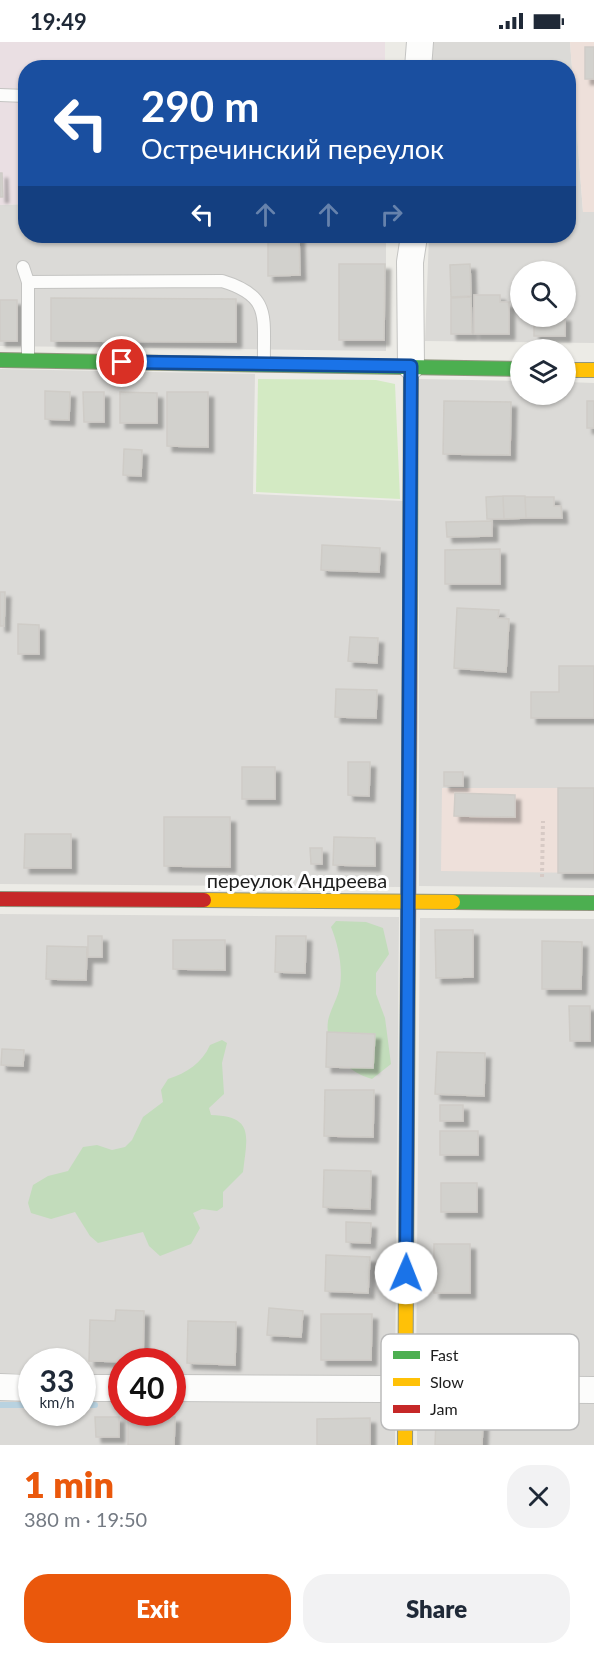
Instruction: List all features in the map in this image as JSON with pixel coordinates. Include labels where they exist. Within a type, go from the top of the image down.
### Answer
[{"type":"street","points":[[419,60],[420,42]]},
{"type":"street","points":[[405,1334],[410,262],[413,243]]},
{"type":"street","points":[[0,360],[510,369]]},
{"type":"street","points":[[576,370],[594,370]]},
{"type":"street","name":"переулок Андреева","points":[[0,899],[594,903]]},
{"type":"street","points":[[0,1387],[18,1388]]},
{"type":"street","points":[[186,1388],[381,1389]]},
{"type":"street","points":[[579,1390],[594,1390]]},
{"type":"lane","points":[[0,95],[18,96]]},
{"type":"lane","points":[[23,267],[28,282],[28,360]]},
{"type":"lane","points":[[28,282],[222,281],[241,287],[259,300],[263,317],[264,364]]},
{"type":"path","points":[[542,882],[543,821]]},
{"type":"shaded area","points":[[0,42],[385,42],[385,60],[18,60],[18,204],[0,205]]},
{"type":"shaded area","points":[[426,42],[570,42],[571,60],[427,60]]},
{"type":"shaded area","points":[[570,42],[594,42],[594,212],[583,212],[576,120],[576,60],[571,60]]},
{"type":"shaded area","points":[[576,120],[583,212],[594,212],[594,343],[576,343],[576,339],[510,339],[510,342],[425,341],[429,243],[576,243]]},
{"type":"shaded area","points":[[18,204],[18,243],[386,243],[386,351],[0,346],[0,205]]},
{"type":"shaded area","points":[[0,369],[255,374],[253,494],[403,501],[401,887],[0,884]]},
{"type":"shaded area","points":[[419,379],[510,381],[510,405],[576,405],[576,382],[594,383],[594,888],[419,886]]},
{"type":"shaded area","points":[[442,788],[594,788],[594,873],[441,871]]},
{"type":"shaded area","points":[[0,914],[399,917],[395,1334],[381,1334],[381,1377],[186,1375],[186,1348],[108,1348],[108,1374],[96,1374],[96,1348],[18,1348],[18,1373],[0,1373]]},
{"type":"shaded area","points":[[420,918],[594,919],[594,1380],[579,1380],[579,1334],[416,1334]]},
{"type":"shaded area","points":[[0,1397],[18,1397],[18,1426],[96,1426],[96,1398],[108,1398],[108,1426],[186,1426],[186,1398],[381,1400],[381,1430],[395,1430],[395,1445],[0,1445]]},
{"type":"shaded area","points":[[579,1401],[594,1401],[594,1445],[417,1445],[417,1430],[579,1430]]},
{"type":"green space","points":[[258,379],[376,380],[395,384],[400,499],[256,492]]},
{"type":"green space","points":[[336,921],[366,922],[383,928],[389,954],[376,973],[376,994],[385,1018],[391,1064],[372,1079],[346,1065],[339,1058],[330,1041],[328,1021],[341,979],[339,956],[331,927]]},
{"type":"green space","points":[[222,1040],[227,1043],[222,1063],[224,1094],[209,1108],[211,1115],[225,1116],[242,1124],[246,1139],[243,1172],[223,1192],[223,1207],[217,1211],[202,1209],[193,1213],[200,1228],[191,1244],[160,1256],[149,1246],[143,1232],[98,1243],[90,1236],[75,1212],[51,1219],[31,1213],[28,1203],[33,1185],[48,1176],[68,1171],[83,1147],[97,1145],[112,1150],[125,1147],[132,1140],[143,1117],[163,1102],[161,1090],[168,1079],[193,1067],[210,1045]]},
{"type":"building","points":[[585,47],[594,47],[594,79],[585,79]]},
{"type":"building","points":[[0,173],[2,173],[3,197],[0,197]]},
{"type":"building","points":[[268,243],[299,243],[300,275],[268,276]]},
{"type":"building","points":[[339,264],[385,264],[384,340],[339,340]]},
{"type":"building","points":[[470,264],[471,296],[451,297],[450,265]]},
{"type":"building","points":[[474,295],[500,295],[500,302],[509,302],[509,334],[474,334]]},
{"type":"building","points":[[471,297],[472,334],[451,334],[451,298]]},
{"type":"building","points":[[51,298],[236,299],[236,342],[51,341]]},
{"type":"building","points":[[0,300],[17,300],[17,341],[0,341]]},
{"type":"building","points":[[534,327],[565,327],[565,336],[534,336]]},
{"type":"building","points":[[45,391],[70,392],[69,420],[45,419]]},
{"type":"building","points":[[83,392],[104,392],[104,422],[84,422]]},
{"type":"building","points":[[120,392],[157,393],[157,423],[120,423]]},
{"type":"building","points":[[167,392],[208,392],[208,447],[167,446]]},
{"type":"building","points":[[444,401],[510,402],[510,455],[443,454]]},
{"type":"building","points":[[587,401],[594,401],[594,428],[587,428]]},
{"type":"building","points":[[124,449],[142,450],[141,476],[123,475]]},
{"type":"building","points":[[503,496],[525,496],[526,518],[504,519]]},
{"type":"building","points":[[503,496],[504,519],[487,519],[486,497]]},
{"type":"building","points":[[525,497],[554,497],[554,506],[561,506],[562,518],[526,518]]},
{"type":"building","points":[[492,521],[492,536],[447,537],[446,522]]},
{"type":"building","points":[[322,545],[380,548],[379,572],[321,570]]},
{"type":"building","points":[[500,549],[500,584],[445,584],[445,550]]},
{"type":"building","points":[[0,592],[5,592],[4,626],[0,626]]},
{"type":"building","points":[[457,608],[499,610],[498,618],[509,619],[506,672],[454,668]]},
{"type":"building","points":[[18,624],[39,625],[39,654],[18,654]]},
{"type":"building","points":[[350,637],[378,638],[377,663],[348,661]]},
{"type":"building","points":[[559,666],[594,666],[594,718],[531,718],[531,692],[559,692]]},
{"type":"building","points":[[336,689],[377,690],[376,718],[335,717]]},
{"type":"building","points":[[348,762],[370,762],[369,796],[348,795]]},
{"type":"building","points":[[242,767],[275,767],[275,799],[242,799]]},
{"type":"building","points":[[444,772],[463,772],[463,786],[444,786]]},
{"type":"building","points":[[558,788],[594,788],[594,873],[558,873]]},
{"type":"building","points":[[455,793],[515,795],[515,817],[454,816]]},
{"type":"building","points":[[164,817],[230,817],[230,867],[164,866]]},
{"type":"building","points":[[25,834],[71,834],[71,868],[24,868]]},
{"type":"building","points":[[334,837],[375,838],[375,866],[333,865]]},
{"type":"building","points":[[310,848],[322,848],[322,864],[311,864]]},
{"type":"building","points":[[435,930],[473,930],[473,977],[436,978]]},
{"type":"building","points":[[88,936],[102,936],[102,957],[88,957]]},
{"type":"building","points":[[276,936],[306,936],[305,973],[275,972]]},
{"type":"building","points":[[173,940],[225,940],[225,970],[173,969]]},
{"type":"building","points":[[542,941],[582,942],[581,989],[542,989]]},
{"type":"building","points":[[47,946],[87,947],[86,980],[46,979]]},
{"type":"building","points":[[569,1006],[590,1006],[590,1041],[570,1041]]},
{"type":"building","points":[[327,1032],[375,1034],[373,1068],[326,1067]]},
{"type":"building","points":[[2,1049],[24,1050],[23,1066],[1,1065]]},
{"type":"building","points":[[437,1052],[485,1053],[484,1096],[435,1094]]},
{"type":"building","points":[[325,1090],[374,1090],[373,1137],[324,1136]]},
{"type":"building","points":[[440,1105],[463,1105],[463,1121],[440,1121]]},
{"type":"building","points":[[440,1131],[478,1131],[478,1155],[440,1155]]},
{"type":"building","points":[[324,1170],[371,1171],[370,1209],[323,1207]]},
{"type":"building","points":[[441,1183],[477,1183],[477,1212],[441,1212]]},
{"type":"building","points":[[346,1222],[371,1223],[370,1243],[346,1242]]},
{"type":"building","points":[[434,1244],[470,1244],[470,1293],[434,1293]]},
{"type":"building","points":[[326,1255],[370,1257],[368,1293],[325,1291]]},
{"type":"building","points":[[269,1308],[303,1311],[301,1337],[267,1335]]},
{"type":"building","points":[[116,1310],[144,1311],[143,1348],[108,1348],[108,1361],[96,1361],[96,1348],[89,1348],[90,1320],[115,1321]]},
{"type":"building","points":[[321,1314],[372,1314],[371,1360],[321,1360]]},
{"type":"building","points":[[188,1321],[236,1322],[235,1365],[187,1363]]},
{"type":"building","points":[[96,1417],[108,1417],[108,1426],[119,1426],[119,1437],[96,1437]]},
{"type":"building","points":[[370,1418],[370,1445],[317,1445],[317,1419]]},
{"type":"building","points":[[128,1426],[175,1426],[174,1445],[128,1445]]},
{"type":"building","points":[[436,1430],[483,1430],[482,1445],[435,1445]]},
{"type":"waterway","points":[[0,1405],[18,1405]]},
{"type":"traffic: fast","points":[[0,360],[510,369]]},
{"type":"traffic: fast","points":[[410,612],[411,366]]},
{"type":"traffic: fast","points":[[453,902],[594,903]]},
{"type":"traffic: slow","points":[[576,370],[594,370]]},
{"type":"traffic: slow","points":[[204,900],[453,902]]},
{"type":"traffic: slow","points":[[406,1334],[408,949]]},
{"type":"traffic: slow","points":[[405,1430],[405,1445]]},
{"type":"traffic: jam","points":[[408,949],[410,612]]},
{"type":"traffic: jam","points":[[0,899],[204,900]]},
{"type":"route","points":[[122,362],[411,366],[406,1273]]}]
